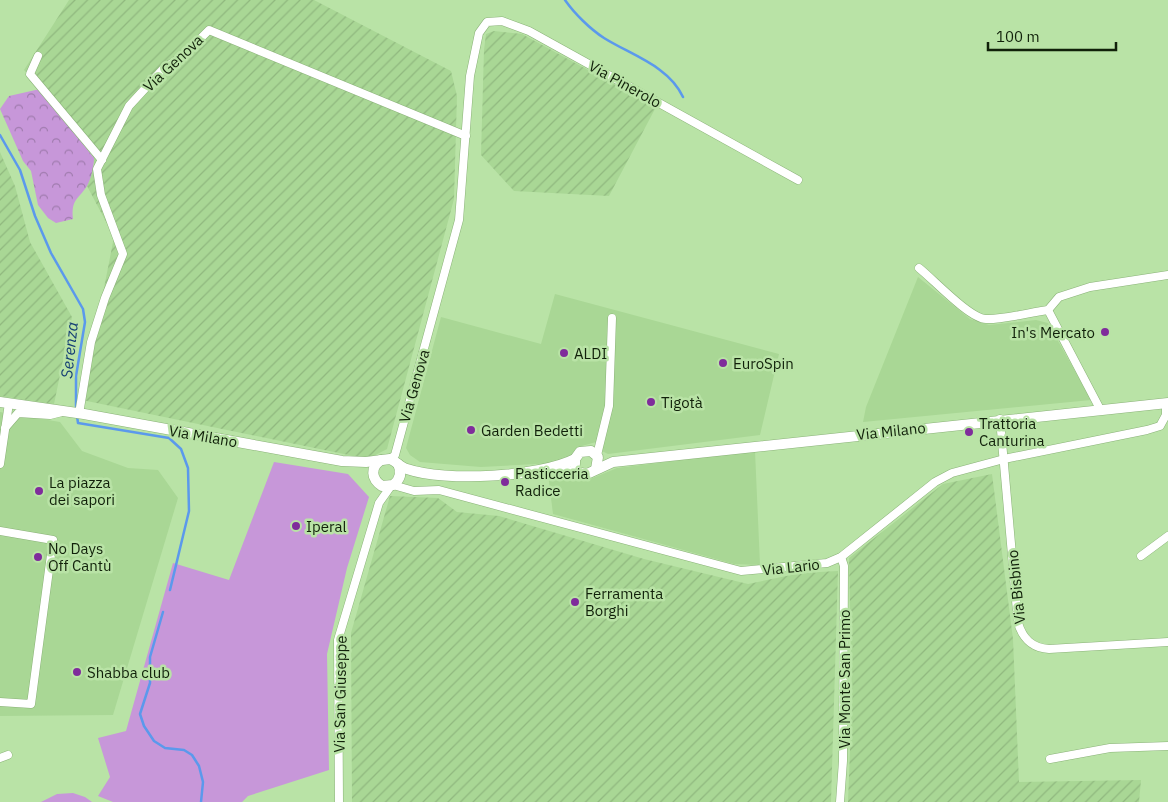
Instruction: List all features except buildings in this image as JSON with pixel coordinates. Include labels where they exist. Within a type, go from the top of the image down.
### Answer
[{"type":"main road","name":"Via Milano","points":[[4,403],[82,414],[342,461],[392,460],[404,468],[421,472],[480,475],[550,468],[580,472]]},
{"type":"main road","name":"Via Milano","points":[[596,469],[613,462],[1000,419],[1167,403]]},
{"type":"main road","points":[[580,452],[594,454],[596,469],[587,474],[580,472],[576,466],[575,459],[580,452]]},
{"type":"main road","name":"Via Milano","points":[[594,454],[613,462]]},
{"type":"main road","name":"Via Milano","points":[[550,468],[575,459]]},
{"type":"main road","points":[[392,460],[401,469],[396,484],[382,486],[375,477],[375,465],[392,460]]},
{"type":"main road","name":"Via Milano","points":[[342,461],[375,477]]},
{"type":"main road","name":"Via Milano","points":[[396,484],[421,472]]},
{"type":"street","name":"Via Pinerolo","points":[[473,63],[479,33],[486,22],[502,21],[515,24],[798,180]]},
{"type":"street","name":"Via Genova","points":[[82,414],[91,342],[105,298],[123,254],[100,195],[97,169],[129,106],[163,69],[184,55],[209,30],[466,136]]},
{"type":"street","points":[[38,56],[30,74],[102,160]]},
{"type":"street","name":"Via Genova","points":[[392,460],[459,220],[473,63]]},
{"type":"street","points":[[919,268],[941,285],[959,305],[985,320],[1048,310],[1058,297],[1090,287],[1168,275]]},
{"type":"street","points":[[1048,310],[1100,409]]},
{"type":"street","points":[[594,454],[599,444],[609,406],[612,318]]},
{"type":"street","name":"Via Milano","points":[[0,464],[5,428],[4,403]]},
{"type":"street","points":[[1160,426],[1166,416],[1167,403]]},
{"type":"street","name":"Via Milano","points":[[5,428],[18,413],[50,415],[64,411]]},
{"type":"street","name":"Via Bisbino","points":[[1000,419],[1018,623],[1025,639],[1041,648],[1049,649],[1168,642]]},
{"type":"street","name":"Via Lario","points":[[396,484],[414,491],[439,490],[740,571],[827,563],[841,557],[935,482],[952,473],[1004,459],[1092,443],[1160,426],[1168,422]]},
{"type":"street","name":"Via San Giuseppe","points":[[339,802],[338,640],[379,502],[375,477]]},
{"type":"street","name":"Via San Giuseppe","points":[[379,502],[396,484]]},
{"type":"street","points":[[0,531],[53,540],[31,704],[0,702]]},
{"type":"street","points":[[1142,556],[1168,536]]},
{"type":"street","name":"Via Monte San Primo","points":[[840,802],[844,741],[844,566],[841,557]]},
{"type":"street","points":[[1050,759],[1110,748],[1168,746]]},
{"type":"shaded area","points":[[69,0],[314,0],[451,71],[457,96],[454,199],[387,449],[368,459],[82,400],[114,237],[87,186],[94,164],[92,152],[24,70]]},
{"type":"shaded area","points":[[494,31],[522,34],[656,107],[609,196],[514,191],[481,155],[484,50],[486,34]]},
{"type":"shaded area","points":[[0,152],[15,186],[30,242],[72,317],[54,404],[0,396]]},
{"type":"shaded area","points":[[918,277],[970,319],[989,325],[1036,320],[1048,323],[1091,400],[863,422],[866,407]]},
{"type":"shaded area","points":[[555,294],[779,354],[760,435],[608,454],[602,451],[602,446],[596,442],[582,446],[574,451],[570,458],[555,463],[481,467],[420,462],[410,455],[406,448],[441,317],[541,344]]},
{"type":"shaded area","points":[[0,412],[60,422],[82,451],[128,468],[158,470],[178,498],[113,715],[0,716]]},
{"type":"shaded area","points":[[755,451],[760,565],[734,564],[553,514],[548,474],[576,476],[588,480],[617,468]]},
{"type":"shaded area","points":[[992,474],[1013,639],[1019,782],[1141,780],[1139,802],[848,802],[852,698],[849,558],[943,484]]},
{"type":"shaded area","points":[[390,496],[438,498],[457,512],[499,516],[644,559],[748,584],[801,573],[838,571],[831,802],[352,802],[351,633]]},
{"type":"green space","points":[[40,89],[94,158],[87,186],[74,203],[73,219],[56,223],[48,218],[38,205],[31,171],[23,161],[0,109],[9,96]]},
{"type":"green space","points":[[274,462],[348,474],[369,497],[347,568],[327,654],[329,770],[248,796],[242,802],[113,802],[98,796],[110,777],[98,738],[126,731],[173,563],[229,580]]},
{"type":"green space","points":[[73,793],[85,797],[92,802],[41,802],[57,794]]},
{"type":"waterway","points":[[565,0],[599,34],[648,62],[669,77],[683,97]]},
{"type":"waterway","name":"Serenza","points":[[0,135],[20,170],[35,216],[51,253],[83,309],[85,322],[76,376],[76,410]]},
{"type":"waterway","name":"Serenza","points":[[77,416],[78,423],[169,438],[181,449],[188,468],[189,511],[170,590]]},
{"type":"waterway","name":"Serenza","points":[[163,612],[150,657],[150,683],[140,714],[144,726],[154,741],[165,748],[184,750],[192,755],[199,766],[203,782],[201,802]]},
{"type":"place","name":"In's Mercato","points":[[1105,332]]},
{"type":"place","name":"ALDI","points":[[564,353]]},
{"type":"place","name":"EuroSpin","points":[[723,363]]},
{"type":"place","name":"Tigotà","points":[[651,402]]},
{"type":"place","name":"Garden Bedetti","points":[[471,430]]},
{"type":"place","name":"Trattoria Canturina","points":[[969,432]]},
{"type":"place","name":"Pasticceria Radice","points":[[505,482]]},
{"type":"place","name":"La piazza dei sapori","points":[[39,491]]},
{"type":"place","name":"Iperal","points":[[296,526]]},
{"type":"place","name":"No Days Off Cantù","points":[[38,557]]},
{"type":"place","name":"Ferramenta Borghi","points":[[575,602]]},
{"type":"place","name":"Shabba club","points":[[77,672]]}]
